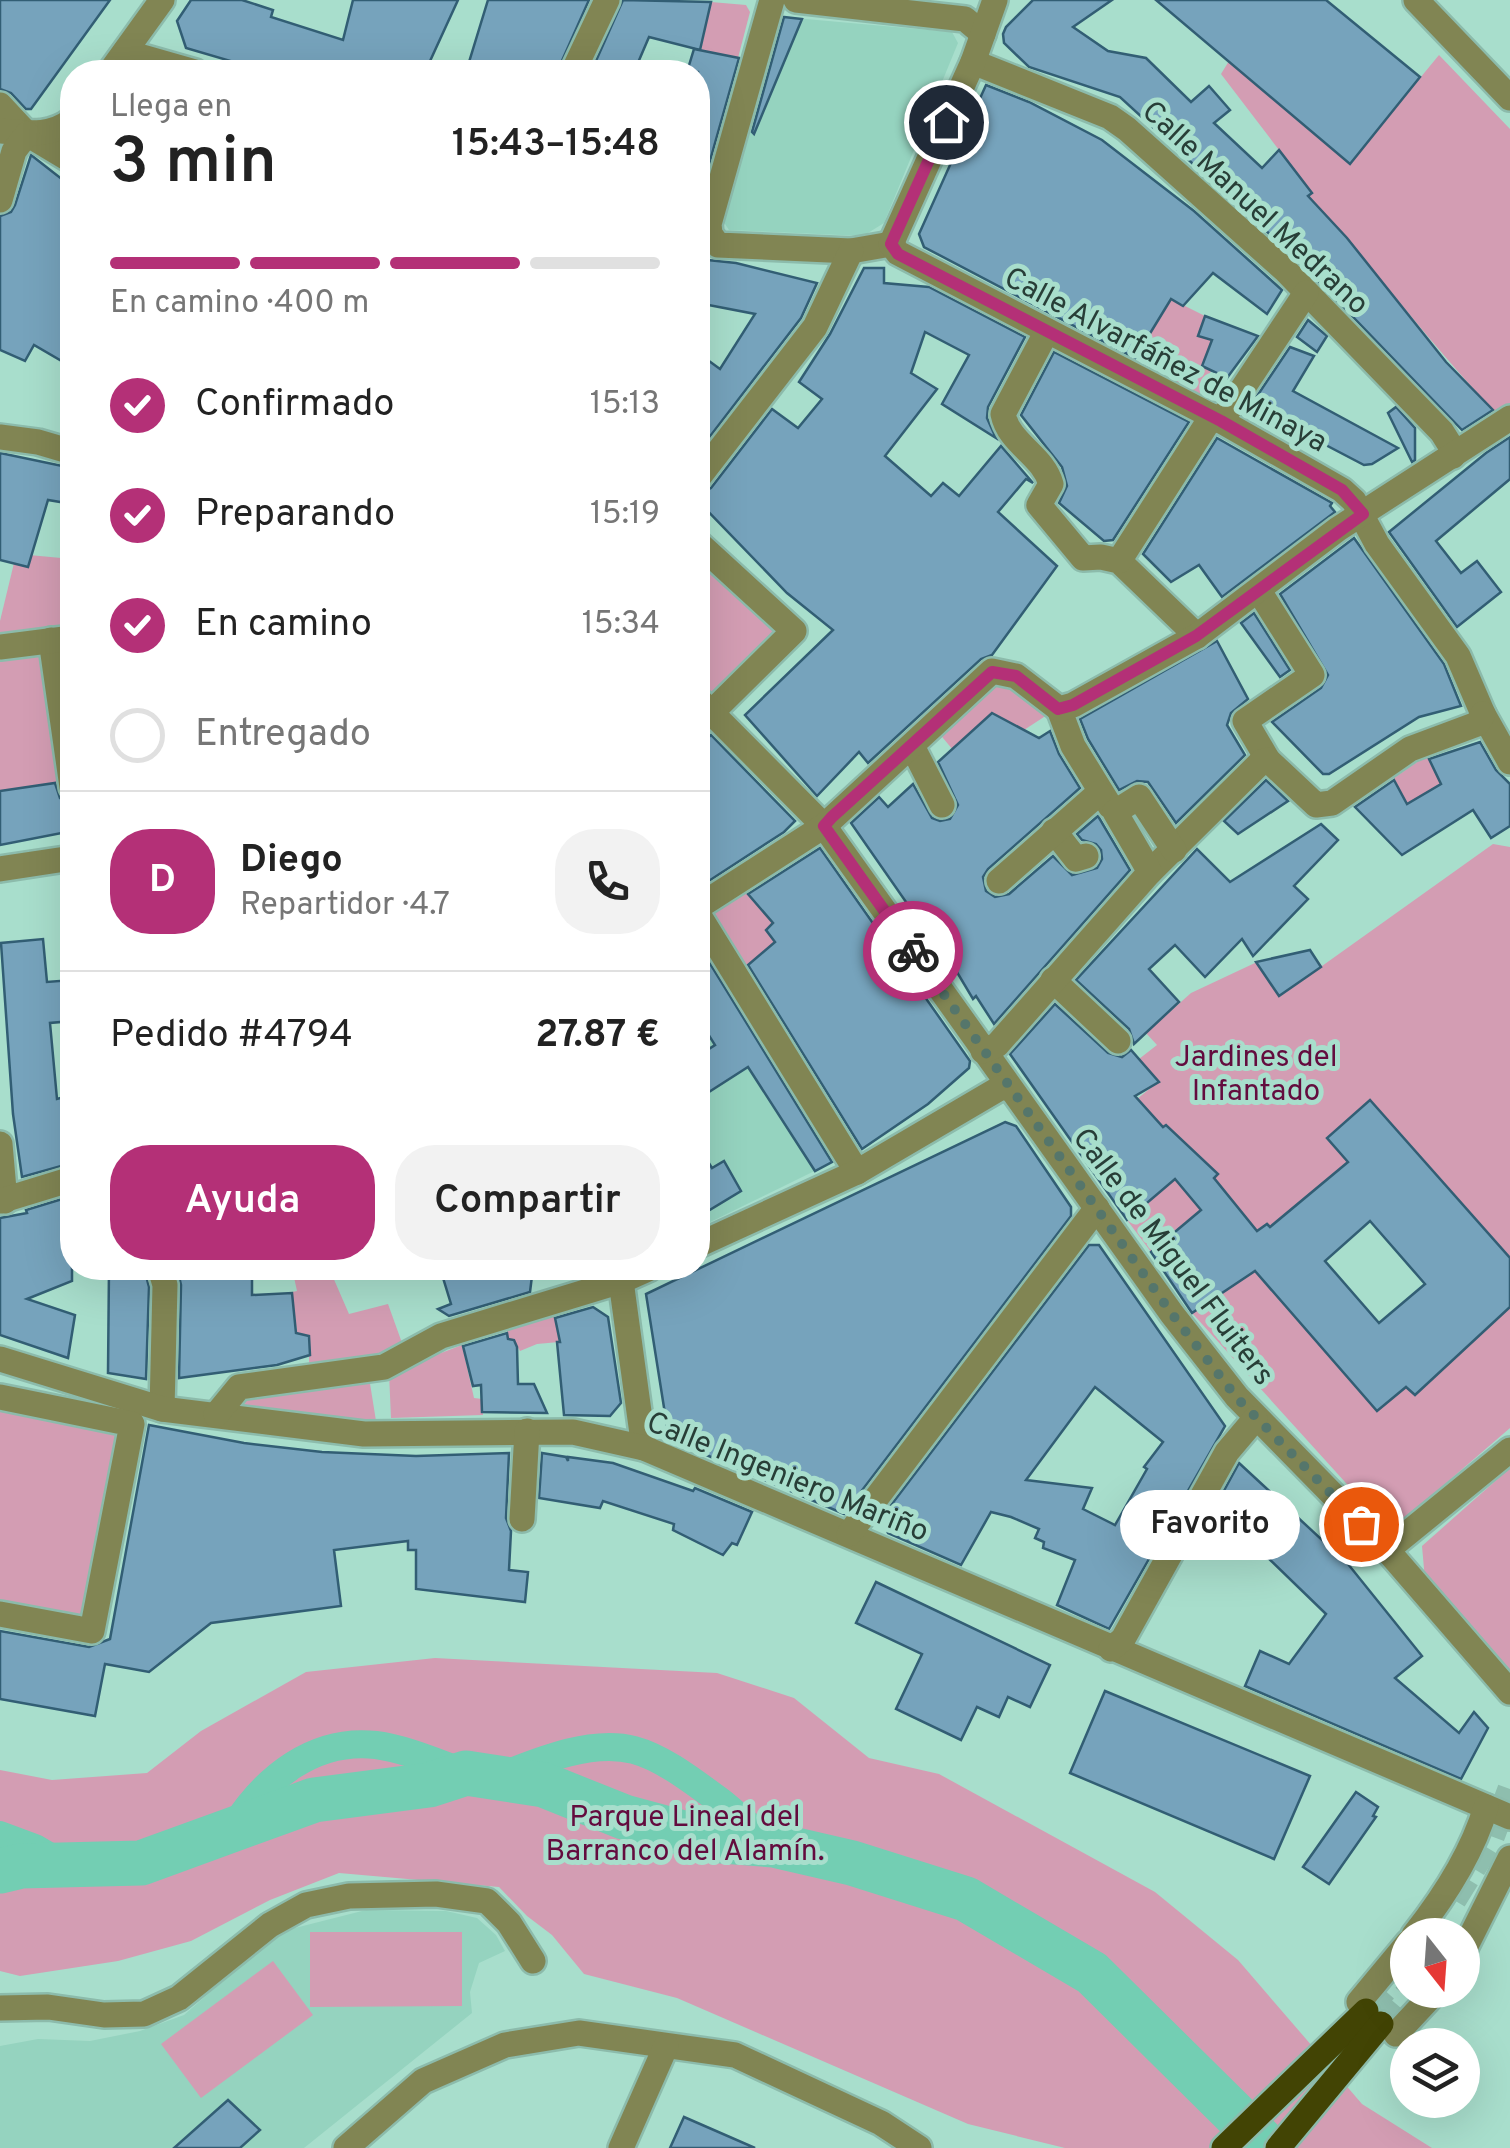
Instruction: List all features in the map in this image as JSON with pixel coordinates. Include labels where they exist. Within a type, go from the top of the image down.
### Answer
[{"type":"main road","points":[[1224,2148],[1308,2089],[1376,2018]]},
{"type":"main road","points":[[1278,2148],[1308,2089]]},
{"type":"street","points":[[118,60],[162,0]]},
{"type":"street","points":[[579,60],[607,0]]},
{"type":"street","points":[[710,220],[772,0]]},
{"type":"street","points":[[796,0],[965,19],[983,34]]},
{"type":"street","points":[[710,246],[850,251],[891,244],[973,62],[995,0]]},
{"type":"street","points":[[1416,0],[1510,98]]},
{"type":"street","name":"Calle Manuel Medrano","points":[[973,62],[1118,123],[1286,271],[1442,432],[1453,456]]},
{"type":"street","points":[[0,105],[27,134],[60,154]]},
{"type":"street","points":[[0,131],[27,134],[60,129]]},
{"type":"street","points":[[0,200],[14,150],[27,134]]},
{"type":"street","name":"Calle Alvarfáñez de Minaya","points":[[891,244],[898,254],[1217,419],[1342,490],[1363,514],[1378,544],[1458,656],[1483,714],[1510,762]]},
{"type":"street","points":[[710,462],[814,327],[838,284],[850,251]]},
{"type":"street","points":[[1120,561],[1306,293]]},
{"type":"street","points":[[1046,330],[1003,414],[1006,430],[1048,472],[1051,484],[1039,505],[1083,558],[1120,561],[1196,636]]},
{"type":"street","points":[[1058,709],[1073,705],[1196,636],[1363,514],[1510,418]]},
{"type":"street","points":[[0,437],[60,448]]},
{"type":"street","points":[[710,554],[794,631],[710,701]]},
{"type":"street","points":[[1258,591],[1312,675],[1245,721],[1268,760],[1316,805],[1332,803],[1410,750],[1477,724],[1483,714]]},
{"type":"street","points":[[0,647],[60,639]]},
{"type":"street","points":[[710,902],[824,826],[992,672],[1000,671],[1016,676],[1058,709],[1073,746],[1150,872]]},
{"type":"street","name":"Calle de Miguel Fluiters","points":[[710,712],[824,826],[1172,1314],[1255,1419],[1388,1550],[1510,1692]]},
{"type":"street","points":[[912,746],[942,805]]},
{"type":"street","points":[[983,1051],[997,1046],[1150,872],[1261,762],[1268,760]]},
{"type":"street","points":[[999,881],[1054,831],[1107,802],[1139,797],[1174,850]]},
{"type":"street","points":[[1054,831],[1076,858],[1086,856]]},
{"type":"street","points":[[0,869],[60,860]]},
{"type":"street","points":[[710,930],[857,1172]]},
{"type":"street","points":[[1052,980],[1118,1041]]},
{"type":"street","points":[[710,1240],[857,1172],[1000,1088],[1009,1088]]},
{"type":"street","points":[[0,1144],[2,1201],[60,1183]]},
{"type":"street","points":[[849,1534],[1097,1208]]},
{"type":"street","points":[[162,1409],[164,1280]]},
{"type":"street","points":[[216,1415],[239,1387],[384,1367],[441,1336],[621,1281],[644,1448]]},
{"type":"street","name":"Calle Ingeniero Mariño","points":[[0,1359],[127,1411],[162,1409],[364,1434],[572,1432],[644,1448],[1499,1817],[1510,1846]]},
{"type":"street","points":[[0,1397],[127,1411],[132,1424],[92,1631],[0,1614]]},
{"type":"street","points":[[1112,1649],[1123,1640],[1227,1452],[1255,1419]]},
{"type":"street","points":[[522,1518],[527,1431]]},
{"type":"street","points":[[1388,1550],[1510,1450]]},
{"type":"street","points":[[1427,1918],[1499,1817]]},
{"type":"street","points":[[1480,1918],[1510,1858]]},
{"type":"street","points":[[0,2008],[144,2014],[179,1998],[270,1926],[306,1904],[349,1896],[436,1894],[487,1901],[509,1922],[533,1961]]},
{"type":"street","points":[[1376,2018],[1390,1985]]},
{"type":"street","points":[[1376,2018],[1398,2008]]},
{"type":"street","points":[[346,2148],[424,2082],[505,2045],[580,2033],[736,2056],[881,2122],[919,2148]]},
{"type":"street","points":[[622,2148],[666,2046]]},
{"type":"shaded area","points":[[783,17],[952,32],[958,43],[884,223],[863,236],[729,230],[721,218],[776,22]]},
{"type":"shaded area","points":[[710,960],[839,1159],[710,1222]]},
{"type":"shaded area","points":[[366,1910],[446,1911],[477,1918],[496,1935],[505,1951],[479,1963],[470,1992],[472,2013],[304,2148],[0,2148],[0,2046],[38,2039],[90,2041],[140,2031],[184,2015],[259,1949],[291,1929]]},
{"type":"green space","points":[[711,2],[746,5],[750,12],[738,58],[701,51]]},
{"type":"green space","points":[[1439,55],[1510,129],[1510,403],[1495,412],[1308,196],[1311,192],[1221,74],[1229,61],[1350,163]]},
{"type":"green space","points":[[1171,299],[1205,316],[1199,335],[1212,340],[1202,366],[1211,371],[1199,395],[1175,382],[1182,366],[1141,349]]},
{"type":"green space","points":[[710,554],[794,631],[710,712]]},
{"type":"green space","points":[[29,555],[60,558],[60,634],[0,642],[0,621],[14,563]]},
{"type":"green space","points":[[51,640],[60,719],[60,782],[0,791],[0,647]]},
{"type":"green space","points":[[990,679],[1039,701],[1047,715],[1024,730],[992,713],[964,738],[967,745],[953,750],[938,732]]},
{"type":"green space","points":[[1428,757],[1442,786],[1407,804],[1394,778]]},
{"type":"green space","name":"Jardines del Infantado","points":[[1493,844],[1510,847],[1510,1258],[1348,1162],[1270,1227],[1267,1224],[1257,1231],[1214,1179],[1218,1174],[1137,1099],[1158,1082],[1139,1059],[1157,1045],[1146,1033],[1191,993],[1257,962],[1310,950],[1322,966]]},
{"type":"green space","points":[[745,892],[774,923],[766,930],[775,942],[743,969],[710,914]]},
{"type":"green space","points":[[1177,1159],[1181,1186],[1202,1210],[1151,1252],[1127,1220],[1153,1198],[1151,1194]]},
{"type":"green space","points":[[1255,1271],[1377,1411],[1406,1387],[1415,1395],[1510,1307],[1510,1428],[1402,1521],[1384,1525],[1192,1313]]},
{"type":"green space","points":[[295,1280],[334,1280],[349,1314],[388,1304],[406,1354],[309,1369],[309,1336],[297,1333],[292,1292],[297,1291]]},
{"type":"green space","points":[[554,1312],[559,1342],[520,1351],[514,1340],[508,1339],[507,1328]]},
{"type":"green space","points":[[462,1345],[474,1398],[482,1399],[483,1415],[391,1418],[389,1373]]},
{"type":"green space","points":[[368,1371],[376,1421],[243,1408],[249,1390]]},
{"type":"green space","points":[[0,1397],[132,1424],[92,1631],[0,1617]]},
{"type":"green space","points":[[1510,1468],[1510,1671],[1425,1580],[1422,1546]]},
{"type":"green space","name":"Parque Lineal del Barranco del Alamín.","points":[[435,1658],[717,1673],[794,1698],[869,1758],[939,1774],[1155,1892],[1238,1960],[1362,2104],[1432,2148],[1065,2148],[968,2124],[677,1998],[584,1974],[552,1935],[499,1887],[339,1873],[270,1900],[191,1941],[118,1961],[20,1976],[0,1971],[0,1770],[52,1780],[147,1773],[201,1731],[306,1672]]},
{"type":"green space","points":[[310,1932],[462,1932],[462,2006],[310,2007]]},
{"type":"green space","points":[[273,1961],[313,2015],[201,2098],[161,2044]]},
{"type":"building","points":[[0,0],[110,0],[67,60],[60,60],[60,69],[31,109],[0,89]]},
{"type":"building","points":[[191,0],[242,0],[273,10],[271,17],[343,40],[353,0],[458,0],[430,60],[227,60],[186,48],[177,21]]},
{"type":"building","points":[[488,0],[589,0],[562,60],[470,60]]},
{"type":"building","points":[[623,0],[711,2],[700,50],[649,37],[639,60],[596,60]]},
{"type":"building","points":[[1033,0],[1112,0],[1073,27],[1108,51],[1146,58],[1191,102],[1209,86],[1230,110],[1214,123],[1262,168],[1279,150],[1312,193],[1308,196],[1347,238],[1446,362],[1493,410],[1462,430],[1298,260],[1120,97],[1029,67],[1004,43],[1003,34]]},
{"type":"building","points":[[1156,0],[1326,0],[1420,77],[1350,164]]},
{"type":"building","points":[[784,17],[802,19],[754,134],[752,132]]},
{"type":"building","points":[[694,49],[739,58],[710,161],[710,60],[691,60]]},
{"type":"building","points":[[986,85],[1029,102],[1102,140],[1194,211],[1282,290],[1267,314],[1213,273],[1183,306],[1171,299],[1135,358],[924,247],[919,234]]},
{"type":"building","points":[[31,155],[60,178],[60,360],[34,345],[25,361],[0,350],[0,216],[11,212]]},
{"type":"building","points":[[710,260],[817,283],[801,318],[710,436],[710,362],[720,369],[755,314],[710,305]]},
{"type":"building","points":[[864,268],[884,268],[884,283],[929,287],[1025,337],[988,407],[987,418],[996,438],[942,404],[969,355],[925,332],[911,373],[937,389],[885,456],[931,496],[943,483],[959,496],[1001,446],[1033,483],[1026,479],[998,512],[1057,566],[992,655],[981,659],[868,763],[859,752],[817,796],[745,715],[833,630],[787,593],[710,513],[710,488],[772,409],[798,428],[822,399],[799,382],[830,334]]},
{"type":"building","points":[[1205,316],[1258,336],[1227,378],[1202,366],[1212,340],[1198,336]]},
{"type":"building","points":[[1308,320],[1327,336],[1317,352],[1297,337]]},
{"type":"building","points":[[1290,347],[1314,356],[1293,391],[1398,448],[1364,465],[1255,408],[1253,402]]},
{"type":"building","points":[[1054,352],[1189,422],[1113,540],[1104,541],[1059,503],[1067,486],[1062,467],[1021,415]]},
{"type":"building","points":[[1396,407],[1415,428],[1412,462],[1388,413]]},
{"type":"building","points":[[1510,437],[1510,479],[1436,541],[1461,573],[1477,561],[1501,592],[1457,627],[1389,532]]},
{"type":"building","points":[[1217,438],[1332,503],[1335,512],[1222,597],[1199,565],[1171,582],[1143,554]]},
{"type":"building","points":[[0,453],[60,466],[60,502],[48,500],[28,567],[0,560]]},
{"type":"building","points":[[1354,538],[1444,664],[1461,706],[1419,717],[1329,774],[1323,774],[1272,722],[1321,688],[1328,675],[1280,594]]},
{"type":"building","points":[[1254,613],[1290,670],[1280,677],[1241,623]]},
{"type":"building","points":[[1217,641],[1248,699],[1231,713],[1227,725],[1245,755],[1176,823],[1148,782],[1137,781],[1119,790],[1080,719]]},
{"type":"building","points":[[992,713],[1039,738],[1050,731],[1080,788],[988,869],[983,877],[986,891],[995,897],[1009,894],[1053,856],[1072,875],[1097,868],[1101,850],[1077,834],[1098,816],[1130,870],[994,1024],[851,823],[879,797],[888,807],[913,784],[932,818],[950,819],[958,805],[938,762]]},
{"type":"building","points":[[710,736],[795,821],[710,880]]},
{"type":"building","points":[[1480,742],[1496,770],[1510,784],[1510,826],[1491,838],[1473,810],[1402,855],[1355,807],[1394,780],[1407,804],[1441,784],[1429,759]]},
{"type":"building","points":[[1266,780],[1288,801],[1238,834],[1224,821]]},
{"type":"building","points":[[55,783],[60,798],[60,833],[0,845],[0,791]]},
{"type":"building","points":[[1321,824],[1338,840],[1294,886],[1308,899],[1253,956],[1242,939],[1205,977],[1175,945],[1149,969],[1179,1002],[1134,1044],[1129,1029],[1076,980],[1197,849],[1230,882]]},
{"type":"building","points":[[820,848],[970,1061],[969,1068],[928,1104],[862,1149],[748,965],[775,942],[766,930],[773,923],[748,894]]},
{"type":"building","points":[[43,939],[47,982],[60,981],[60,1022],[50,1023],[57,1099],[60,1098],[60,1166],[22,1177],[13,1114],[1,943]]},
{"type":"building","points":[[1310,950],[1321,967],[1279,996],[1256,962]]},
{"type":"building","points":[[710,964],[832,1162],[815,1171],[748,1067],[710,1091],[710,1048],[715,1045],[710,1037]]},
{"type":"building","points":[[1055,1004],[1108,1053],[1122,1057],[1131,1050],[1159,1082],[1135,1096],[1163,1127],[1166,1125],[1218,1174],[1214,1178],[1257,1231],[1267,1224],[1270,1227],[1348,1162],[1327,1138],[1370,1100],[1510,1258],[1510,1307],[1415,1395],[1406,1387],[1377,1411],[1255,1271],[1192,1313],[1151,1252],[1201,1210],[1175,1179],[1127,1220],[1010,1054]],"holes":[[[1370,1221],[1425,1284],[1379,1323],[1325,1261]]]},
{"type":"building","points":[[1005,1122],[1016,1126],[1071,1207],[1071,1216],[844,1514],[669,1439],[646,1294],[675,1280],[710,1280],[710,1263]]},
{"type":"building","points":[[724,1161],[741,1191],[710,1210],[710,1165],[712,1168]]},
{"type":"building","points":[[60,1200],[60,1280],[72,1281],[27,1299],[75,1315],[68,1358],[0,1335],[0,1218],[27,1213],[26,1210]]},
{"type":"building","points":[[1089,1245],[1099,1245],[1225,1426],[1109,1629],[1057,1605],[1075,1560],[1043,1548],[1044,1542],[1035,1538],[1039,1529],[991,1512],[961,1565],[888,1533],[882,1517]],"holes":[[[1095,1387],[1163,1442],[1144,1467],[1147,1469],[1115,1525],[1083,1509],[1092,1488],[1026,1480]]]},
{"type":"building","points":[[109,1280],[147,1280],[146,1379],[108,1373]]},
{"type":"building","points":[[180,1280],[252,1280],[252,1295],[292,1293],[296,1333],[309,1336],[310,1355],[277,1365],[179,1378]]},
{"type":"building","points":[[444,1280],[532,1280],[530,1292],[449,1316],[438,1309],[451,1304]]},
{"type":"building","points":[[593,1307],[608,1317],[621,1403],[610,1416],[564,1415],[555,1318]]},
{"type":"building","points":[[507,1333],[517,1347],[518,1384],[534,1384],[547,1413],[482,1412],[481,1385],[473,1386],[463,1346]]},
{"type":"building","points":[[149,1425],[244,1443],[322,1452],[416,1456],[509,1453],[509,1570],[528,1572],[525,1602],[416,1589],[416,1550],[408,1550],[408,1541],[334,1550],[341,1606],[211,1623],[149,1672],[105,1664],[95,1716],[0,1699],[0,1631],[89,1647],[110,1639]]},
{"type":"building","points":[[542,1453],[566,1457],[568,1461],[568,1457],[613,1463],[693,1491],[695,1488],[752,1512],[737,1545],[732,1543],[723,1555],[673,1530],[674,1524],[603,1501],[600,1508],[539,1498]]},
{"type":"building","points":[[1239,1463],[1348,1564],[1422,1656],[1395,1678],[1459,1733],[1474,1712],[1488,1728],[1461,1779],[1245,1686],[1260,1651],[1289,1664],[1326,1614],[1232,1523],[1223,1535],[1216,1529],[1209,1538],[1202,1531]]},
{"type":"building","points":[[876,1582],[1050,1665],[1030,1707],[1008,1697],[999,1717],[977,1707],[961,1740],[896,1709],[922,1654],[856,1623]]},
{"type":"building","points":[[1105,1691],[1310,1776],[1274,1859],[1070,1773]]},
{"type":"building","points":[[1356,1792],[1378,1807],[1373,1816],[1376,1817],[1329,1884],[1303,1867]]},
{"type":"building","points":[[228,2100],[260,2130],[240,2148],[174,2148]]},
{"type":"building","points":[[684,2117],[755,2148],[670,2148]]},
{"type":"waterway","points":[[234,1827],[276,1778],[293,1765],[332,1748],[387,1747],[466,1773]]},
{"type":"waterway","points":[[499,1777],[583,1749],[634,1750],[690,1779],[774,1845]]},
{"type":"waterway","points":[[0,1871],[21,1866],[141,1863],[314,1800],[429,1785],[466,1773],[544,1785],[624,1817],[709,1840],[774,1845],[852,1863],[966,1899],[1092,1973],[1269,2148]]},
{"type":"waterway","points":[[0,1835],[35,1848],[64,1865]]},
{"type":"tunnel","points":[[1454,1900],[1491,1840],[1510,1789]]},
{"type":"tunnel","points":[[1368,2009],[1390,1984]]},
{"type":"tunnel","points":[[1381,2024],[1395,2008]]},
{"type":"way so far","points":[[913,951],[1172,1314],[1237,1398],[1361,1524]]},
{"type":"place","name":"Favorito","points":[[1361,1524]]},
{"type":"route","points":[[913,951],[824,826],[832,817],[992,672],[1016,676],[1058,709],[1073,705],[1196,636],[1363,514],[1342,490],[1221,421],[898,254],[891,244],[946,122]]}]
